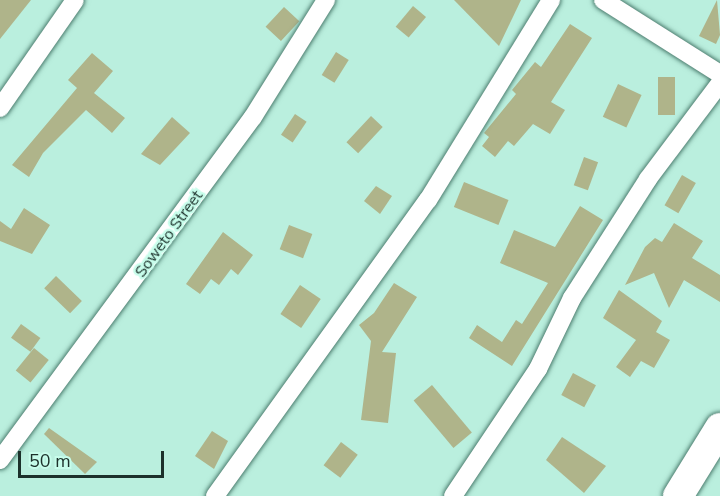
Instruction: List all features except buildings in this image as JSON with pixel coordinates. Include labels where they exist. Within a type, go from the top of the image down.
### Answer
[{"type":"main road","points":[[678,496],[720,428]]},
{"type":"street","points":[[0,108],[75,0]]},
{"type":"street","name":"Soweto Street","points":[[0,460],[253,117],[326,0]]},
{"type":"street","points":[[215,496],[428,200],[551,0]]},
{"type":"street","points":[[603,0],[720,74]]},
{"type":"street","points":[[453,496],[538,369],[572,298],[648,180],[720,83]]}]
